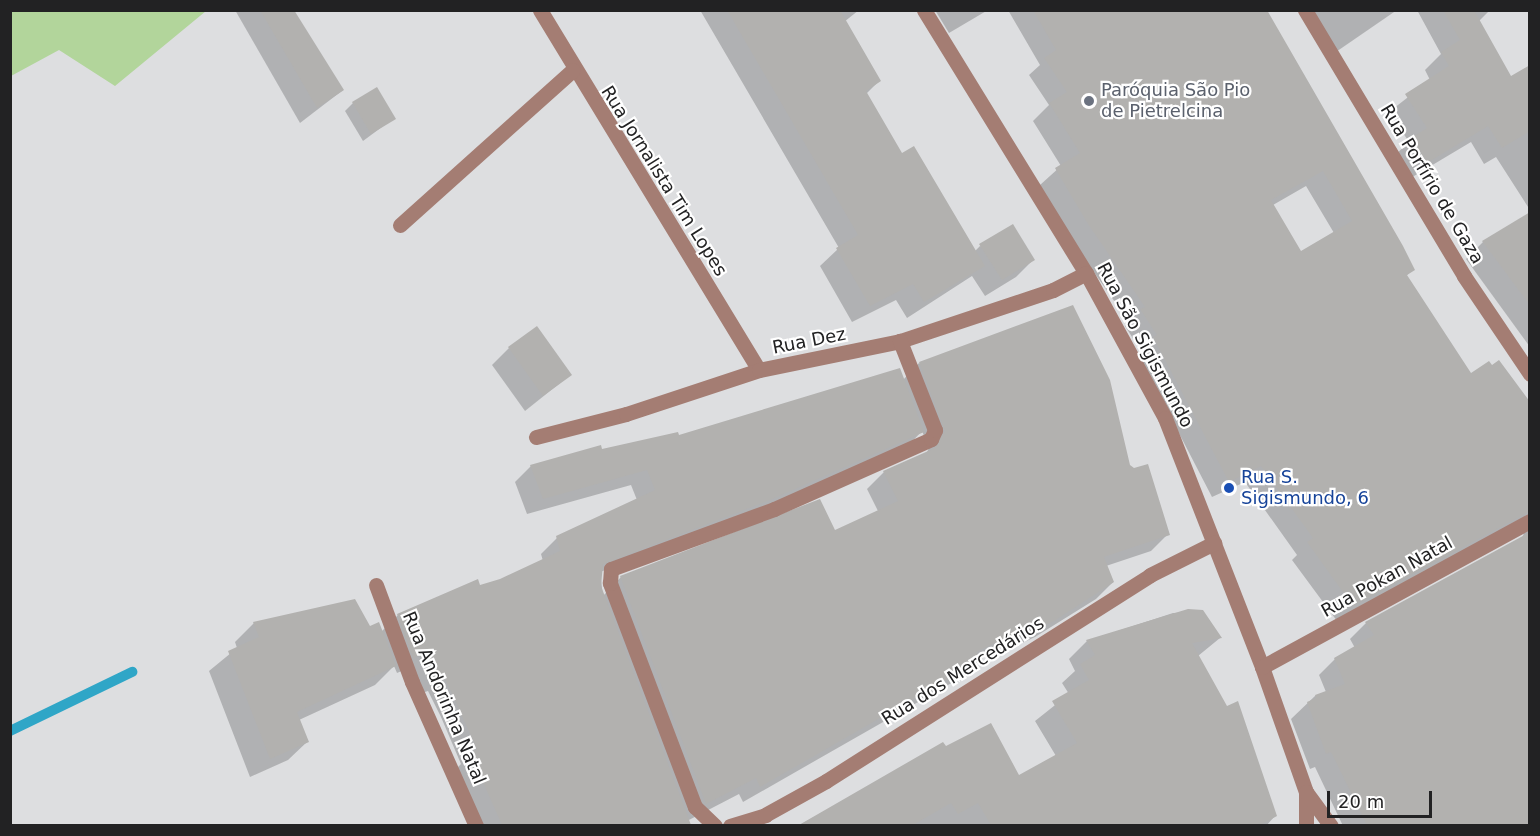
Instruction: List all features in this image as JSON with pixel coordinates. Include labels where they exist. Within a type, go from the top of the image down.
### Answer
[{"type":"street","name":"Rua Jornalista Tim Lopes","points":[[540,10],[573,70],[759,370]]},
{"type":"street","name":"Rua São Sigismundo","points":[[924,10],[1086,273],[1165,418],[1262,667],[1306,792],[1306,825]]},
{"type":"street","name":"Rua Porfírio de Gaza","points":[[1305,10],[1464,276],[1530,374]]},
{"type":"street","points":[[400,225],[573,70]]},
{"type":"street","name":"Rua Dez","points":[[536,437],[626,414],[759,370],[900,341],[1053,290],[1086,273]]},
{"type":"street","points":[[715,825],[695,807],[610,583],[611,568],[774,508],[931,439],[935,430],[900,341]]},
{"type":"street","name":"Rua Pokan Natal","points":[[1262,667],[1530,521]]},
{"type":"street","name":"Rua dos Mercedários","points":[[730,825],[765,814],[826,781],[1150,576],[1214,543]]},
{"type":"street","name":"Rua Andorinha Natal","points":[[376,585],[412,682],[476,825]]},
{"type":"street","points":[[1306,792],[1330,825]]},
{"type":"green space","points":[[11,10],[206,11],[115,86],[59,50],[11,76]]},
{"type":"building","points":[[260,10],[294,10],[344,90],[317,108]]},
{"type":"building","points":[[727,10],[840,10],[881,81],[866,91],[902,153],[914,146],[985,266],[924,302],[913,284],[870,306],[836,248],[858,235]]},
{"type":"building","points":[[1033,10],[1267,10],[1403,246],[1415,270],[1407,275],[1471,373],[1489,361],[1492,365],[1499,360],[1530,402],[1530,511],[1353,606],[1307,542],[1313,538],[1261,466],[1229,482],[1153,337],[1157,335],[1140,309],[1145,307],[1088,224],[1055,168],[1080,153],[1049,103],[1067,92],[1044,58],[1056,50]],"holes":[[[1323,171],[1352,221],[1301,251],[1271,200]]]},
{"type":"building","points":[[1443,10],[1474,10],[1511,76],[1530,65],[1530,131],[1502,148],[1488,126],[1427,163],[1411,138],[1427,128],[1405,94],[1449,66],[1441,52],[1460,40]]},
{"type":"building","points":[[377,87],[396,119],[371,134],[352,102]]},
{"type":"building","points":[[1530,212],[1530,305],[1482,241]]},
{"type":"building","points":[[1013,224],[1035,260],[1002,280],[979,244]]},
{"type":"building","points":[[1073,305],[1110,380],[1130,465],[1134,468],[1148,464],[1170,535],[1104,557],[1114,582],[1054,621],[1033,630],[1031,626],[976,652],[981,660],[760,787],[756,778],[706,804],[620,576],[820,499],[835,530],[898,501],[883,471],[935,448],[945,431],[919,362]]},
{"type":"building","points":[[537,326],[572,375],[543,396],[508,347]]},
{"type":"building","points":[[900,368],[924,432],[770,500],[603,564],[601,586],[691,825],[502,825],[470,753],[477,749],[444,676],[439,678],[427,652],[413,658],[397,614],[478,579],[480,585],[500,579],[560,551],[556,536],[655,490],[647,470],[543,499],[530,465],[601,445],[602,449],[678,432],[679,435]]},
{"type":"building","points":[[1530,532],[1530,825],[1367,825],[1331,752],[1326,754],[1307,702],[1316,698],[1315,695],[1345,684],[1334,658],[1374,635],[1365,622]]},
{"type":"building","points":[[355,599],[370,626],[379,622],[396,666],[297,712],[309,742],[270,759],[228,651],[259,637],[253,622]]},
{"type":"building","points":[[1188,609],[1203,610],[1222,638],[1192,643],[1227,706],[1238,701],[1277,816],[1260,825],[991,825],[978,803],[958,814],[951,803],[913,825],[799,825],[943,742],[946,746],[991,723],[1019,775],[1077,743],[1052,701],[1089,680],[1080,664],[1095,655],[1086,640]]},
{"type":"waterway","points":[[10,731],[132,672]]},
{"type":"place","name":"Paróquia São Pio de Pietrelcina","points":[[1089,101]]},
{"type":"place","name":"Rua S. Sigismundo, 6","points":[[1229,488]]}]
